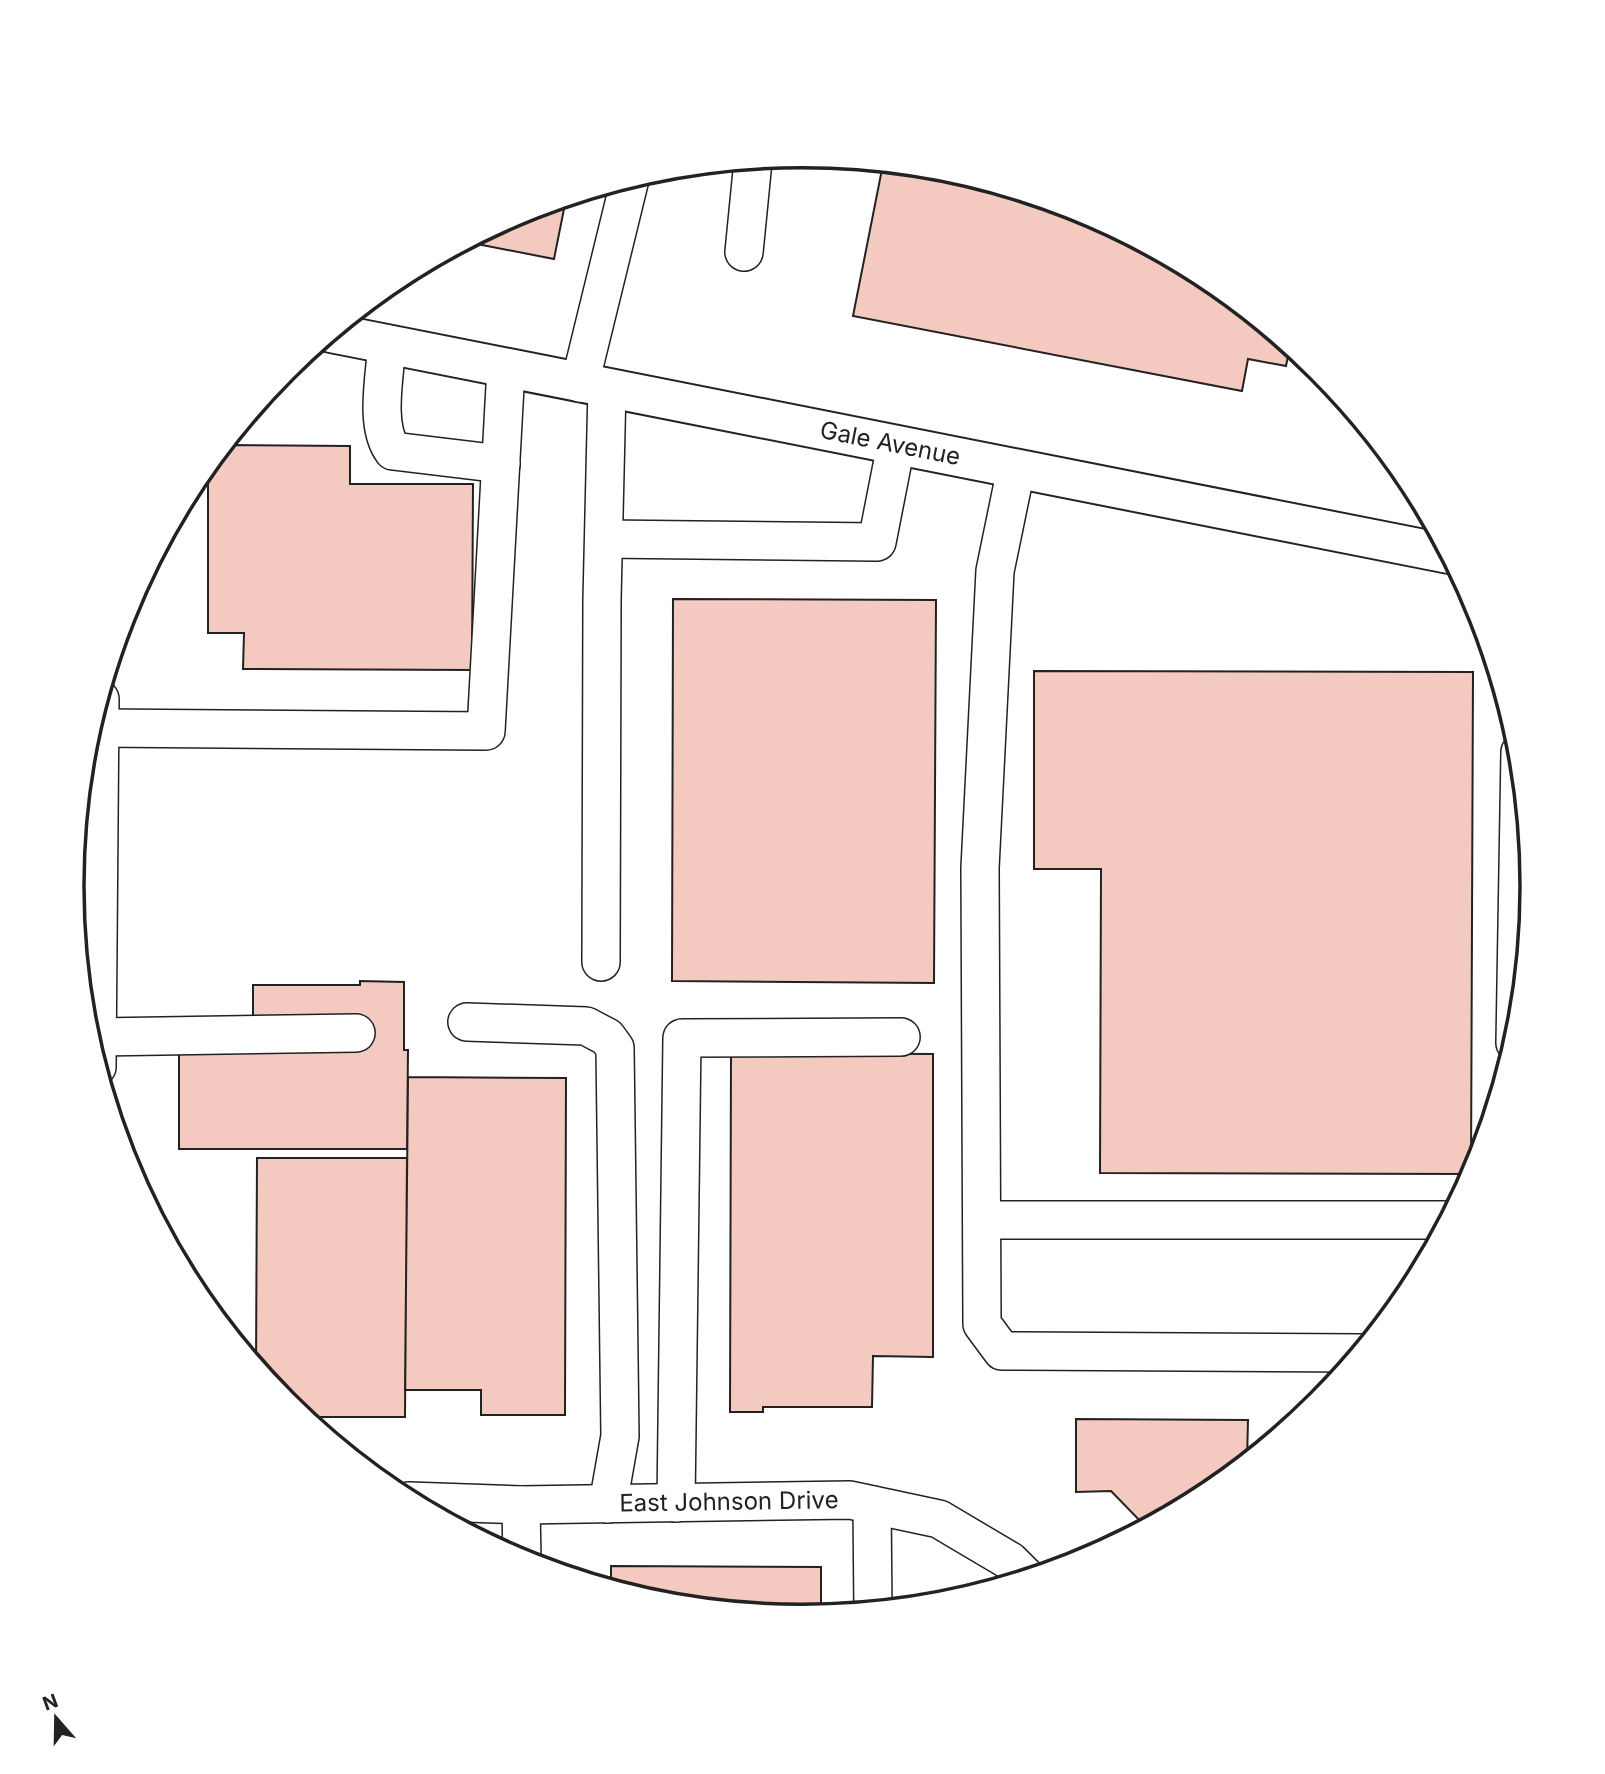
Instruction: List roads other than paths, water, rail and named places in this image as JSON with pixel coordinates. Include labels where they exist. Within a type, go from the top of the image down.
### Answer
[{"type":"main road","name":"Gale Avenue","points":[[342,336],[1438,552]]},
{"type":"street","points":[[744,252],[752,170]]},
{"type":"street","points":[[601,962],[604,539],[594,386],[628,190]]},
{"type":"street","points":[[387,344],[382,420],[385,441],[393,452],[501,464]]},
{"type":"street","points":[[105,713],[486,731],[506,368]]},
{"type":"street","points":[[604,539],[877,542],[896,445]]},
{"type":"street","points":[[1016,469],[995,571],[980,868],[982,1324],[1002,1351],[1350,1353]]},
{"type":"street","points":[[97,1022],[99,743]]},
{"type":"street","points":[[1516,966],[1519,835]]},
{"type":"street","points":[[467,1022],[586,1026],[607,1037],[615,1048],[620,1436],[608,1504]]},
{"type":"street","points":[[103,1052],[356,1033]]},
{"type":"street","points":[[676,1503],[682,1038],[901,1037]]},
{"type":"street","points":[[982,1220],[1439,1220]]},
{"type":"street","name":"East Johnson Drive","points":[[431,1502],[521,1505],[850,1500],[939,1518],[1010,1574]]},
{"type":"street","points":[[521,1505],[522,1548]]},
{"type":"street","points":[[872,1505],[873,1601]]}]
